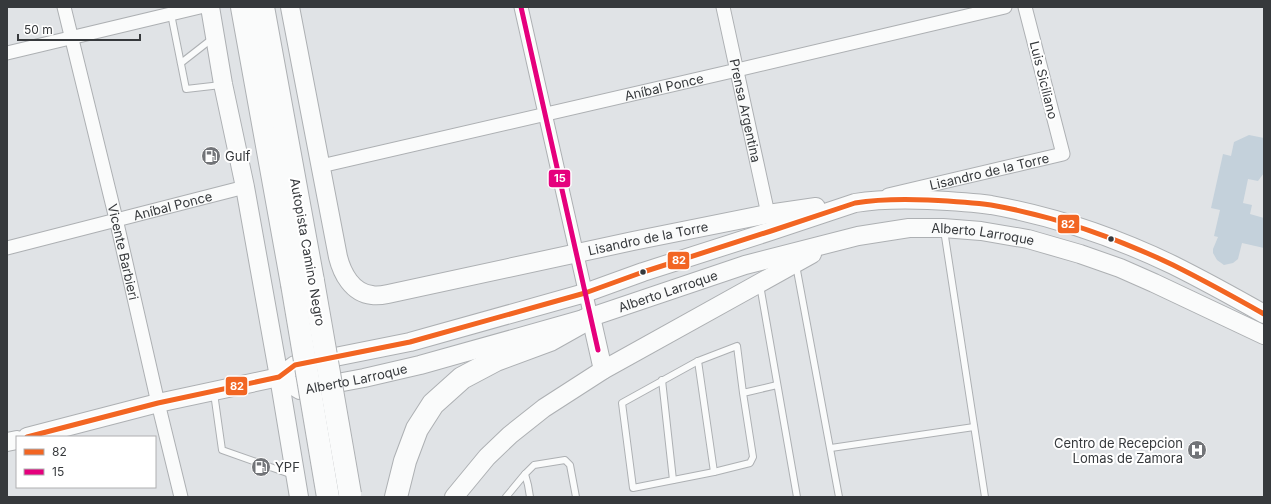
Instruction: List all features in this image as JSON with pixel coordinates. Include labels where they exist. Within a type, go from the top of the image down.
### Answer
[{"type":"highway","name":"Autopista Camino Negro","points":[[242,7],[292,284],[328,497]]},
{"type":"highway","name":"Autopista Camino Negro","points":[[264,7],[351,495]]},
{"type":"highway","points":[[396,497],[405,461],[417,429],[432,404],[462,378],[496,360],[550,340],[591,317]]},
{"type":"main road","points":[[210,7],[223,84],[245,187],[299,497]]},
{"type":"main road","points":[[290,7],[322,166]]},
{"type":"main road","name":"Lisandro de la Torre","points":[[322,166],[338,257],[342,270],[352,285],[360,292],[370,295],[388,294],[768,214],[862,202]]},
{"type":"main road","name":"Alberto Larroque","points":[[1264,314],[1172,265],[1126,245],[1077,227],[1038,215],[990,205],[957,201],[903,199],[862,202],[585,292],[410,342],[296,365],[279,377],[300,390],[357,380],[420,365],[591,317],[745,265],[858,236],[909,228],[943,228],[981,231],[1028,239],[1114,265],[1154,282],[1264,335]]},
{"type":"main road","points":[[454,497],[487,457],[510,435],[544,408],[603,370],[836,241]]},
{"type":"main road","points":[[591,317],[603,370]]},
{"type":"main road","points":[[31,436],[158,403],[279,377]]},
{"type":"street","name":"Vicente Barbieri","points":[[64,7],[181,497]]},
{"type":"street","points":[[7,53],[200,7]]},
{"type":"street","points":[[521,7],[591,317]]},
{"type":"street","name":"Prensa Argentina","points":[[723,7],[768,214]]},
{"type":"street","name":"Aníbal Ponce","points":[[322,166],[1005,7]]},
{"type":"street","name":"Luis Siciliano","points":[[1025,7],[1063,154]]},
{"type":"street","name":"Lisandro de la Torre","points":[[862,202],[1063,154]]},
{"type":"street","name":"Aníbal Ponce","points":[[7,248],[245,187]]},
{"type":"lane","points":[[171,14],[186,89],[223,84]]},
{"type":"lane","points":[[181,63],[215,37]]},
{"type":"lane","points":[[943,228],[985,497]]},
{"type":"lane","points":[[795,264],[831,448],[839,497]]},
{"type":"lane","points":[[759,283],[797,497]]},
{"type":"lane","points":[[737,346],[753,458],[750,463],[714,472],[633,488],[622,403],[698,361],[737,346]]},
{"type":"lane","points":[[698,361],[714,472]]},
{"type":"lane","points":[[662,380],[673,480]]},
{"type":"lane","points":[[743,393],[777,385]]},
{"type":"lane","points":[[214,391],[222,450],[296,476]]},
{"type":"lane","points":[[831,448],[974,427]]},
{"type":"lane","points":[[506,497],[525,474],[534,466],[565,460],[570,465],[576,497]]},
{"type":"lane","points":[[525,474],[530,497]]},
{"type":"building","points":[[1249,135],[1264,138],[1264,173],[1258,181],[1248,179],[1243,203],[1252,205],[1250,214],[1264,218],[1264,248],[1242,243],[1238,259],[1233,263],[1224,265],[1217,260],[1213,253],[1218,237],[1214,236],[1220,210],[1211,208],[1223,154],[1231,156],[1234,142]]},
{"type":"transit line","name":"15","points":[[521,7],[598,350]]},
{"type":"transit line","name":"82","points":[[31,436],[158,403],[279,377],[295,365],[410,342],[585,293],[643,272],[855,203],[873,201],[919,200],[960,202],[991,205],[1038,215],[1107,237],[1152,255],[1264,314]]},
{"type":"place","name":"Gulf","points":[[211,156]]},
{"type":"place","name":"Centro de Recepcion Lomas de Zamora","points":[[1197,450]]},
{"type":"place","name":"YPF","points":[[261,467]]}]
